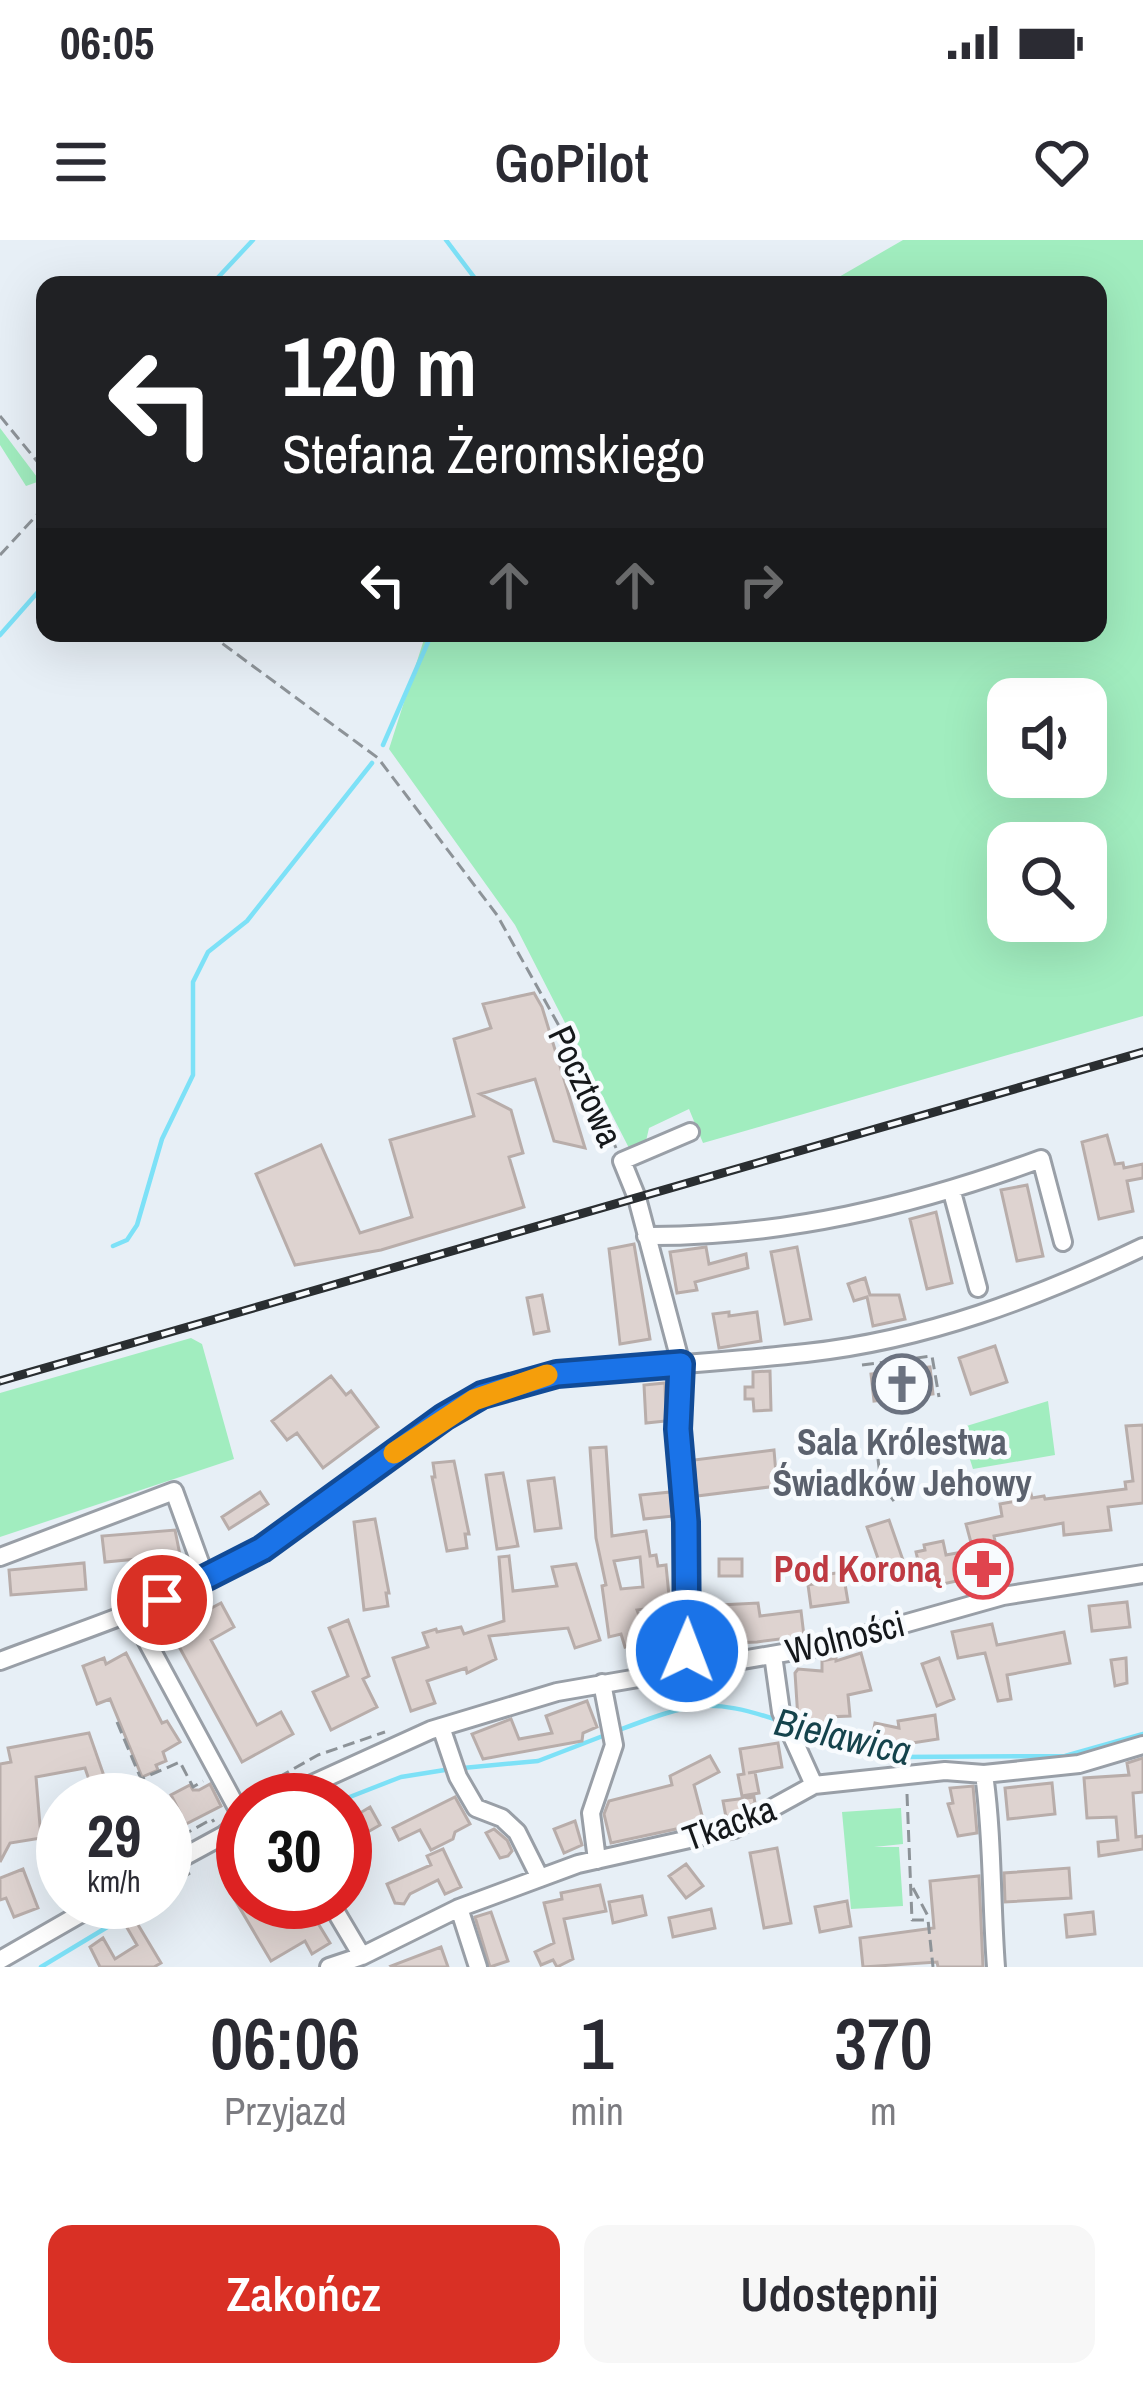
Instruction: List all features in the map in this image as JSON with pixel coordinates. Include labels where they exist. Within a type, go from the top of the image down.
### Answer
[{"type":"street","points":[[622,1161],[690,1132]]},
{"type":"street","points":[[646,1236],[758,1233],[952,1192],[1041,1160],[1063,1242]]},
{"type":"street","name":"Pocztowa","points":[[622,1161],[637,1198],[681,1364],[678,1429],[687,1534],[687,1669]]},
{"type":"street","points":[[952,1192],[978,1288]]},
{"type":"street","points":[[0,1661],[206,1580],[276,1540],[444,1417],[482,1395],[557,1374],[826,1351],[928,1330],[1028,1298],[1143,1247]]},
{"type":"street","points":[[0,1557],[174,1491],[206,1580]]},
{"type":"street","name":"Wolności","points":[[338,1773],[441,1727],[502,1707],[602,1683],[839,1642],[1003,1596],[1143,1574]]},
{"type":"street","points":[[131,1612],[218,1773]]},
{"type":"street","points":[[773,1655],[781,1712],[814,1785]]},
{"type":"street","points":[[597,1860],[591,1813],[614,1745],[602,1683]]},
{"type":"street","points":[[441,1727],[476,1808],[502,1818],[517,1832],[540,1878]]},
{"type":"street","name":"Tkacka","points":[[329,1967],[362,1956],[459,1908],[540,1878],[734,1829],[814,1785],[964,1769],[984,1774],[1079,1764],[1143,1745]]},
{"type":"street","points":[[984,1774],[992,1839],[989,1877],[996,1967]]},
{"type":"street","points":[[459,1908],[478,1967]]},
{"type":"street","points":[[0,1960],[54,1929]]},
{"type":"street","points":[[346,1929],[362,1956]]},
{"type":"path","points":[[0,416],[36,459]]},
{"type":"path","points":[[0,555],[36,516]]},
{"type":"path","name":"Pocztowa","points":[[220,642],[378,758],[497,915],[577,1058],[622,1161]]},
{"type":"path","points":[[862,1365],[932,1356],[939,1396]]},
{"type":"path","points":[[906,1357],[908,1369]]},
{"type":"path","points":[[878,1459],[881,1484],[894,1501]]},
{"type":"path","points":[[117,1722],[140,1779],[180,1762],[193,1788],[210,1778]]},
{"type":"path","points":[[902,1775],[910,1811],[912,1920],[928,1920]]},
{"type":"path","points":[[912,1886],[926,1907],[933,1967]]},
{"type":"green space","points":[[903,240],[1143,240],[1143,1016],[703,1143],[689,1109],[649,1128],[646,1141],[629,1148],[515,925],[389,749],[423,642],[1107,642],[1107,276],[841,276]]},
{"type":"green space","points":[[0,428],[36,476],[36,482],[26,486],[0,445]]},
{"type":"green space","points":[[191,1338],[202,1344],[234,1459],[0,1537],[0,1393]]},
{"type":"green space","points":[[1048,1401],[1055,1455],[973,1469],[960,1428]]},
{"type":"green space","points":[[901,1808],[903,1844],[874,1847],[899,1847],[903,1906],[851,1909],[842,1812]]},
{"type":"building","points":[[534,993],[585,1148],[554,1141],[535,1079],[480,1094],[511,1110],[523,1153],[509,1157],[524,1207],[381,1250],[295,1265],[256,1174],[321,1145],[360,1233],[412,1217],[390,1140],[474,1116],[454,1039],[491,1028],[483,1004]]},
{"type":"building","points":[[1107,1135],[1115,1164],[1123,1163],[1124,1168],[1143,1164],[1143,1178],[1127,1181],[1133,1211],[1099,1219],[1082,1142]]},
{"type":"building","points":[[1027,1185],[1043,1256],[1017,1261],[1001,1190]]},
{"type":"building","points":[[936,1212],[952,1283],[927,1289],[910,1219]]},
{"type":"building","points":[[634,1244],[650,1339],[620,1344],[609,1249]]},
{"type":"building","points":[[706,1247],[709,1264],[746,1254],[748,1268],[695,1282],[697,1290],[677,1293],[670,1252]]},
{"type":"building","points":[[797,1247],[811,1319],[785,1324],[771,1252]]},
{"type":"building","points":[[865,1278],[870,1295],[899,1295],[905,1319],[873,1326],[867,1297],[854,1301],[848,1284]]},
{"type":"building","points":[[542,1295],[549,1331],[534,1334],[527,1298]]},
{"type":"building","points":[[729,1312],[729,1316],[757,1312],[761,1341],[719,1348],[713,1314]]},
{"type":"building","points":[[995,1346],[1007,1382],[971,1394],[959,1358]]},
{"type":"building","name":"Sala Królestwa Świadków Jehowy","points":[[930,1367],[933,1394],[874,1401],[871,1374]]},
{"type":"building","points":[[770,1371],[771,1410],[754,1411],[753,1399],[745,1399],[745,1387],[753,1387],[753,1372]]},
{"type":"building","points":[[331,1376],[346,1395],[351,1391],[378,1427],[323,1468],[297,1433],[287,1440],[272,1421]]},
{"type":"building","points":[[665,1383],[666,1421],[646,1423],[644,1385]]},
{"type":"building","points":[[1143,1425],[1143,1503],[1108,1507],[1111,1530],[1064,1535],[1063,1523],[994,1536],[1001,1571],[943,1584],[941,1578],[923,1582],[916,1552],[943,1541],[946,1555],[973,1550],[966,1524],[1002,1516],[1000,1504],[1011,1502],[1010,1489],[1029,1485],[1032,1498],[1045,1499],[1126,1489],[1125,1482],[1133,1481],[1126,1426]]},
{"type":"building","points":[[606,1447],[612,1536],[646,1531],[650,1556],[656,1555],[658,1566],[666,1565],[670,1606],[637,1610],[648,1639],[625,1647],[621,1634],[609,1637],[590,1448]],"holes":[[[640,1557],[643,1587],[621,1589],[614,1561]]]},
{"type":"building","points":[[774,1450],[777,1486],[697,1496],[694,1460]]},
{"type":"building","points":[[454,1461],[469,1534],[465,1534],[467,1548],[447,1551],[433,1463]]},
{"type":"building","points":[[503,1473],[518,1546],[497,1549],[486,1475]]},
{"type":"building","points":[[554,1478],[561,1528],[535,1531],[528,1481]]},
{"type":"building","points":[[260,1492],[268,1504],[229,1529],[222,1517]]},
{"type":"building","points":[[671,1492],[674,1516],[644,1519],[640,1495]]},
{"type":"building","points":[[375,1519],[388,1606],[364,1610],[354,1522]]},
{"type":"building","points":[[889,1520],[904,1563],[882,1570],[867,1527]]},
{"type":"building","points":[[175,1530],[180,1555],[105,1562],[102,1536]]},
{"type":"building","points":[[509,1556],[513,1591],[557,1586],[552,1567],[576,1564],[600,1640],[575,1648],[568,1628],[489,1636],[496,1659],[467,1673],[466,1668],[427,1681],[435,1703],[411,1711],[393,1658],[428,1647],[423,1633],[461,1627],[464,1634],[504,1621],[499,1557]]},
{"type":"building","points":[[719,1559],[742,1559],[742,1576],[719,1576]]},
{"type":"building","points":[[84,1563],[86,1589],[11,1595],[9,1570]]},
{"type":"building","points":[[843,1572],[848,1602],[811,1607],[808,1585],[824,1582],[823,1575]]},
{"type":"building","points":[[1127,1602],[1130,1627],[1092,1631],[1089,1606]]},
{"type":"building","points":[[221,1603],[234,1627],[211,1640],[257,1725],[281,1712],[293,1734],[242,1762],[170,1630]]},
{"type":"building","points":[[758,1603],[760,1616],[801,1611],[804,1636],[706,1644],[702,1640],[701,1612],[720,1611],[720,1605]]},
{"type":"building","points":[[348,1620],[369,1676],[363,1679],[377,1707],[331,1730],[313,1692],[348,1676],[329,1628]]},
{"type":"building","points":[[992,1624],[997,1645],[1064,1632],[1070,1663],[1007,1675],[1011,1699],[998,1701],[985,1653],[958,1658],[952,1632]]},
{"type":"building","points":[[126,1653],[162,1723],[167,1721],[180,1742],[163,1752],[166,1761],[156,1765],[158,1770],[140,1773],[110,1699],[97,1704],[83,1666],[104,1658],[106,1664]]},
{"type":"building","points":[[861,1653],[871,1690],[848,1695],[850,1716],[827,1717],[827,1729],[798,1719],[798,1669],[822,1671],[822,1661]]},
{"type":"building","points":[[939,1658],[954,1699],[937,1706],[922,1664]]},
{"type":"building","points":[[1126,1658],[1127,1683],[1115,1686],[1111,1660]]},
{"type":"building","points":[[587,1701],[597,1727],[583,1733],[582,1741],[483,1759],[472,1734],[511,1719],[519,1739],[552,1733],[546,1716]]},
{"type":"building","points":[[935,1715],[938,1739],[893,1746],[872,1738],[875,1723],[899,1728],[898,1721]]},
{"type":"building","points":[[89,1733],[103,1773],[87,1773],[85,1768],[36,1773],[36,1839],[10,1843],[0,1862],[0,1764],[11,1762],[8,1748]]},
{"type":"building","points":[[778,1743],[782,1767],[748,1773],[755,1772],[759,1793],[742,1796],[740,1749]]},
{"type":"building","points":[[710,1756],[719,1772],[694,1785],[704,1823],[611,1843],[604,1814],[609,1801],[672,1785],[670,1776]]},
{"type":"building","points":[[1143,1758],[1143,1792],[1133,1793],[1136,1837],[1143,1836],[1143,1849],[1099,1856],[1098,1842],[1118,1840],[1116,1817],[1087,1818],[1084,1778],[1129,1775],[1127,1763]]},
{"type":"building","points":[[1052,1783],[1055,1814],[1008,1819],[1005,1788]]},
{"type":"building","points":[[210,1784],[216,1809],[192,1821],[192,1788]]},
{"type":"building","points":[[973,1786],[977,1833],[958,1836],[948,1804],[953,1803],[950,1788]]},
{"type":"building","points":[[455,1797],[470,1824],[455,1832],[453,1839],[431,1850],[420,1830],[399,1840],[393,1828]]},
{"type":"building","points":[[754,1797],[755,1803],[726,1817],[723,1801]]},
{"type":"building","points":[[575,1821],[582,1845],[564,1853],[554,1829]]},
{"type":"building","points":[[494,1829],[507,1840],[512,1851],[508,1856],[500,1858],[486,1833]]},
{"type":"building","points":[[777,1848],[791,1923],[764,1928],[750,1853]]},
{"type":"building","points":[[443,1849],[461,1887],[445,1894],[438,1880],[410,1894],[404,1904],[395,1903],[387,1884],[431,1865],[427,1856]]},
{"type":"building","points":[[686,1864],[703,1886],[686,1898],[669,1876]]},
{"type":"building","points":[[1069,1868],[1071,1898],[1005,1902],[1004,1873]]},
{"type":"building","points":[[23,1869],[36,1909],[14,1917],[6,1898],[0,1900],[0,1878]]},
{"type":"building","points":[[979,1876],[983,1967],[938,1967],[937,1962],[863,1967],[860,1938],[934,1928],[930,1881]]},
{"type":"building","points":[[600,1885],[606,1911],[564,1919],[573,1959],[557,1967],[553,1960],[541,1965],[535,1952],[554,1943],[544,1903],[562,1899],[561,1893]]},
{"type":"building","points":[[642,1896],[646,1915],[613,1923],[609,1902]]},
{"type":"building","points":[[847,1901],[851,1926],[820,1932],[815,1907]]},
{"type":"building","points":[[711,1909],[715,1928],[673,1937],[669,1918]]},
{"type":"building","points":[[491,1912],[508,1961],[490,1967],[475,1917]]},
{"type":"building","points":[[1093,1912],[1095,1934],[1067,1937],[1065,1915]]},
{"type":"building","points":[[128,1929],[141,1929],[161,1963],[100,1967],[90,1947],[103,1938],[115,1959],[137,1945]]},
{"type":"building","points":[[252,1929],[321,1929],[330,1943],[312,1954],[305,1941],[271,1961]]},
{"type":"building","points":[[441,1947],[448,1967],[391,1966]]},
{"type":"waterway","points":[[219,276],[253,240]]},
{"type":"waterway","points":[[446,240],[473,276]]},
{"type":"waterway","points":[[0,635],[36,594]]},
{"type":"waterway","points":[[383,745],[428,642]]},
{"type":"waterway","points":[[113,1246],[127,1240],[137,1225],[162,1139],[193,1075],[193,982],[208,952],[247,921],[372,763]]},
{"type":"waterway","name":"Bielawica","points":[[619,1730],[698,1706],[734,1708],[780,1721]]},
{"type":"waterway","name":"Bielawica","points":[[791,1724],[897,1757],[1065,1756],[1143,1734]]},
{"type":"waterway","name":"Bielawica","points":[[463,1768],[538,1761],[608,1734]]},
{"type":"waterway","name":"Bielawica","points":[[372,1788],[401,1777],[451,1769]]},
{"type":"waterway","name":"Bielawica","points":[[41,1967],[104,1929]]},
{"type":"railway","points":[[0,1381],[1143,1052]]},
{"type":"slow traffic","points":[[394,1453],[474,1400],[547,1375]]},
{"type":"place","name":"Sala Królestwa Świadków Jehowy","points":[[902,1384]]},
{"type":"place","name":"Pod Koroną","points":[[983,1569]]},
{"type":"route","points":[[162,1600],[262,1549],[444,1417],[482,1395],[557,1374],[681,1364],[678,1429],[686,1522],[687,1651]]}]
